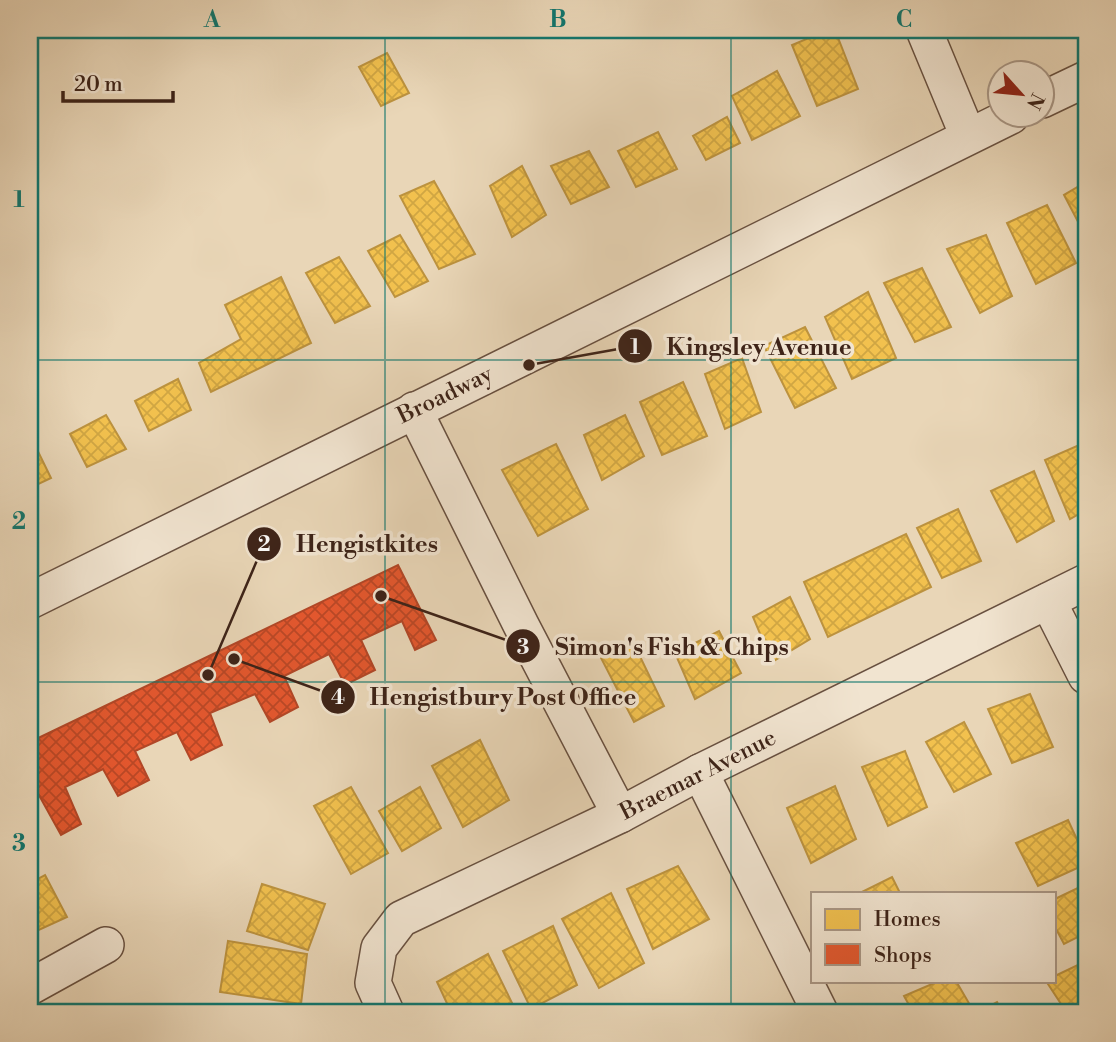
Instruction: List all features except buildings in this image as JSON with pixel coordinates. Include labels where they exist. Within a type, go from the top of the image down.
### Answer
[{"type":"street","points":[[924,30],[968,136]]},
{"type":"street","points":[[1056,93],[1086,79]]},
{"type":"street","name":"Broadway","points":[[30,601],[986,128]]},
{"type":"street","points":[[414,410],[521,625],[620,815]]},
{"type":"street","name":"Braemar Avenue","points":[[386,1012],[373,983],[379,948],[401,919],[620,815],[700,772],[1086,582]]},
{"type":"street","points":[[1048,601],[1086,676]]},
{"type":"street","points":[[700,772],[820,1012]]},
{"type":"street","points":[[30,987],[106,945]]},
{"type":"place","name":"Kingsley Avenue","points":[[529,365]]},
{"type":"place","name":"Simon's Fish & Chips","points":[[381,596]]},
{"type":"place","name":"Hengistbury Post Office","points":[[234,659]]},
{"type":"place","name":"Hengistkites","points":[[208,675]]}]
